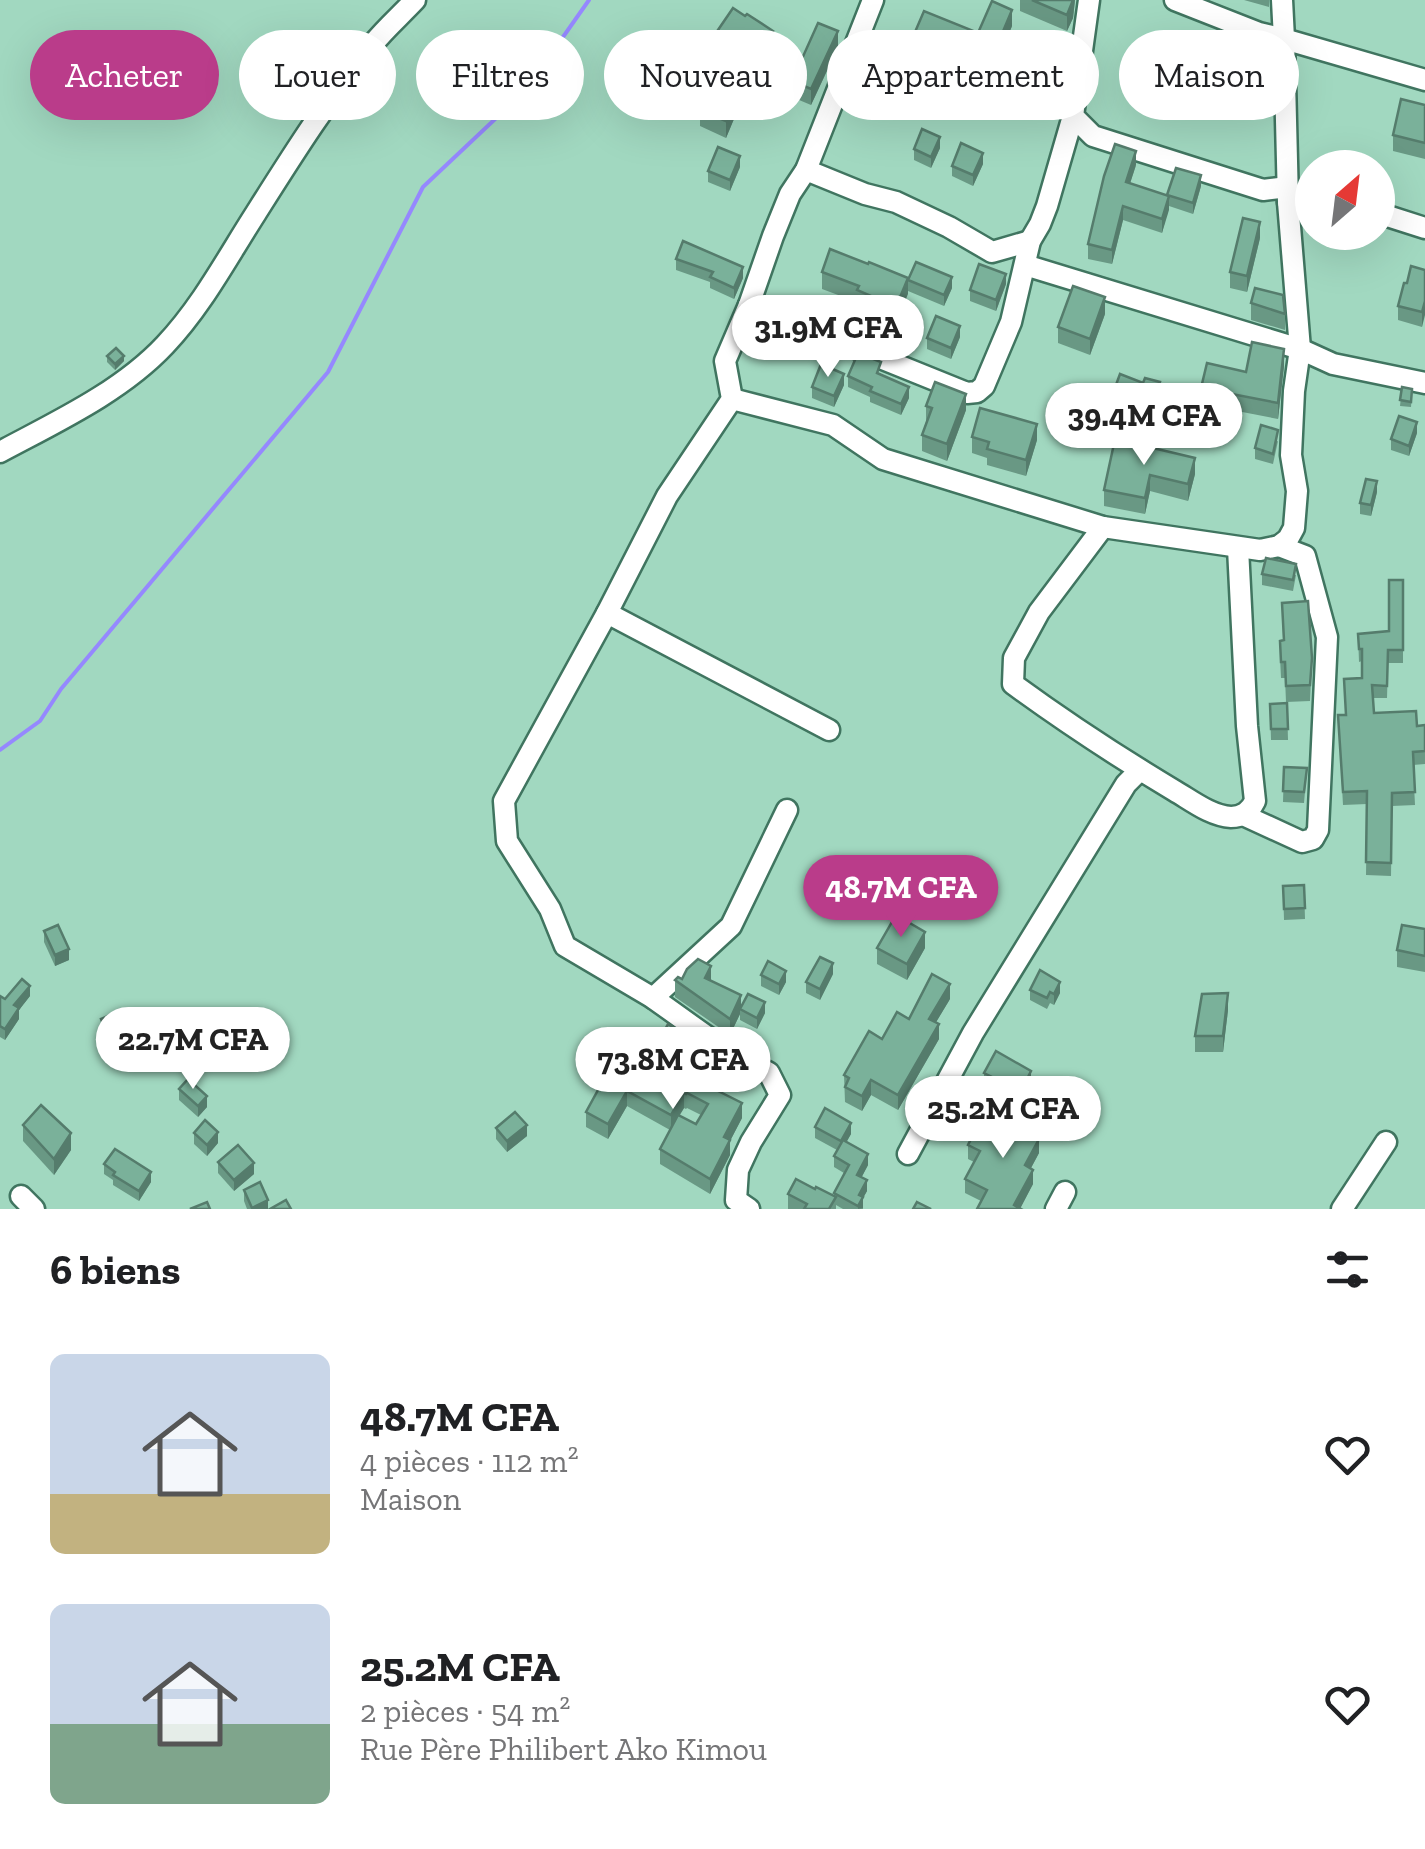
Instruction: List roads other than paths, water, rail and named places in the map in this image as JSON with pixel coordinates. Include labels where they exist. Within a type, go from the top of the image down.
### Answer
[{"type":"street","points":[[0,452],[91,401],[134,373],[165,345],[214,284],[332,97],[374,42],[415,0]]},
{"type":"street","points":[[750,1209],[736,1200],[738,1170],[780,1095],[769,1073],[566,946],[550,908],[508,841],[504,801],[667,496],[732,399],[725,360],[772,236],[790,194],[806,170],[873,0]]},
{"type":"street","points":[[1085,30],[1089,0]]},
{"type":"street","points":[[1175,0],[1251,30]]},
{"type":"street","points":[[1282,0],[1284,30]]},
{"type":"street","points":[[1299,43],[1425,80]]},
{"type":"street","points":[[749,305],[968,393],[977,392],[984,386],[1011,322],[1030,241],[1047,206],[1071,120]]},
{"type":"street","points":[[1076,120],[1093,136],[1295,198]]},
{"type":"street","points":[[732,399],[833,425],[883,459],[1103,527],[1238,548],[1260,550],[1279,546],[1294,528],[1296,490],[1291,454],[1300,349],[1286,120]]},
{"type":"street","points":[[806,170],[896,202],[992,252],[1030,241]]},
{"type":"street","points":[[1395,218],[1425,228]]},
{"type":"street","points":[[1026,264],[1300,349],[1333,364],[1425,384]]},
{"type":"street","points":[[1103,527],[1039,612],[1014,658],[1013,684],[1140,770],[1228,817],[1251,810],[1256,801],[1247,726],[1238,548]]},
{"type":"street","points":[[1242,815],[1302,842],[1313,839],[1318,830],[1328,637],[1305,556],[1279,546]]},
{"type":"street","points":[[607,612],[829,730]]},
{"type":"street","points":[[908,1154],[972,1033],[1126,784],[1140,770]]},
{"type":"street","points":[[653,998],[731,926],[787,810]]},
{"type":"street","points":[[1342,1209],[1386,1142]]},
{"type":"waterway","points":[[0,750],[40,721],[61,689],[328,372],[423,187],[525,91],[589,0]]}]
